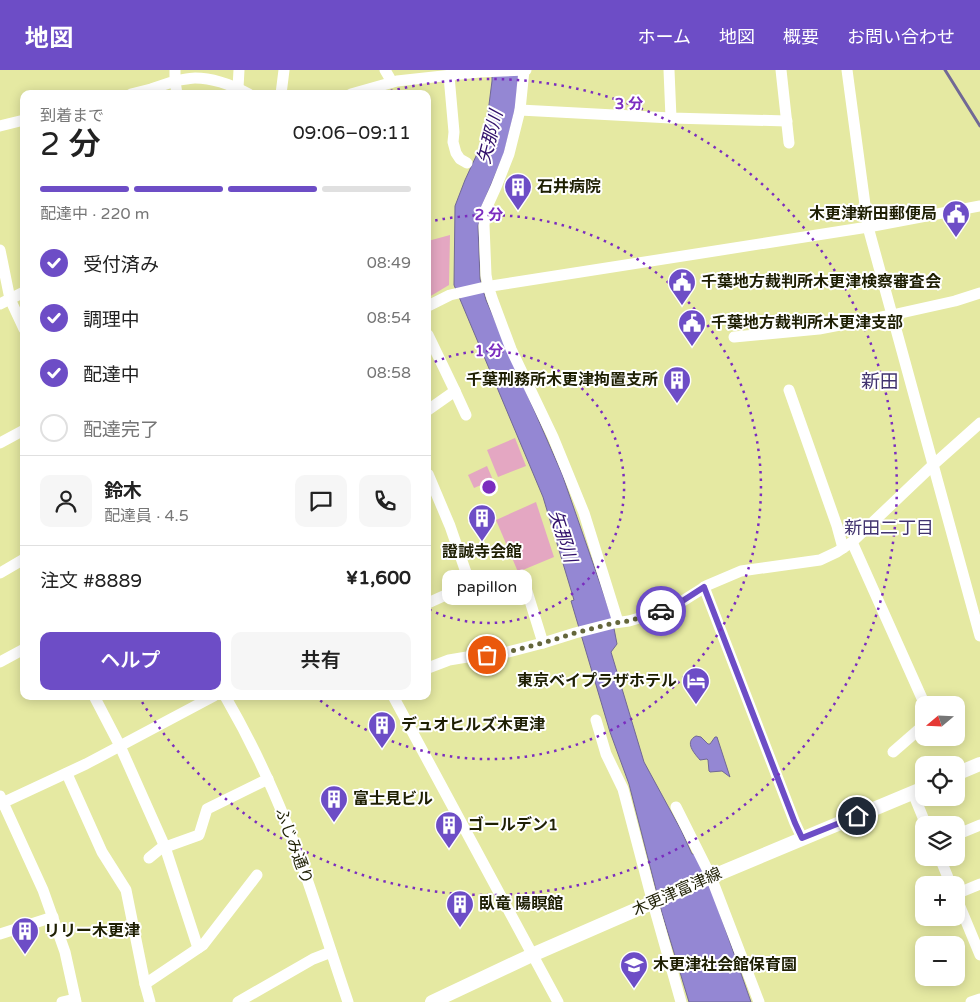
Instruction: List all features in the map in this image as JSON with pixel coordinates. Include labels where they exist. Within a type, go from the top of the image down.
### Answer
[{"type":"main road","points":[[965,770],[980,764]]},
{"type":"main road","name":"木更津富津線","points":[[432,1002],[532,955],[711,877],[915,792]]},
{"type":"street","points":[[238,88],[239,70]]},
{"type":"street","points":[[282,90],[284,70]]},
{"type":"street","points":[[385,70],[392,82]]},
{"type":"street","points":[[365,90],[397,81],[479,72],[525,70],[520,110],[509,154],[486,209],[484,226],[487,287],[511,349],[572,482],[590,531],[616,623]]},
{"type":"street","points":[[669,70],[671,118]]},
{"type":"street","points":[[781,70],[789,143]]},
{"type":"street","points":[[847,70],[868,227],[980,636]]},
{"type":"street","points":[[175,76],[177,90]]},
{"type":"street","points":[[147,90],[175,76],[214,80],[242,90]]},
{"type":"street","points":[[449,76],[454,132],[453,142],[460,160],[467,163]]},
{"type":"street","points":[[520,110],[671,118],[787,121]]},
{"type":"street","points":[[0,126],[20,121]]},
{"type":"street","points":[[431,305],[450,296],[487,287],[868,227],[980,206]]},
{"type":"street","points":[[0,250],[5,302],[20,323]]},
{"type":"street","points":[[734,337],[819,329],[892,315],[980,293]]},
{"type":"street","points":[[5,302],[20,294]]},
{"type":"street","points":[[431,341],[466,416]]},
{"type":"street","points":[[789,390],[833,517],[921,696]]},
{"type":"street","points":[[431,408],[455,392]]},
{"type":"street","points":[[431,667],[449,660],[500,654],[670,609],[704,587],[741,571],[820,560],[848,545],[980,423]]},
{"type":"street","points":[[0,443],[20,432]]},
{"type":"street","points":[[431,481],[450,526],[470,584],[474,588],[522,575],[543,643]]},
{"type":"street","points":[[0,573],[20,561]]},
{"type":"street","points":[[431,602],[470,584]]},
{"type":"street","points":[[704,587],[802,838]]},
{"type":"street","points":[[0,662],[20,651]]},
{"type":"street","points":[[96,700],[120,746],[165,848],[198,948]]},
{"type":"street","points":[[62,1002],[76,1001],[65,952],[43,890],[1,801],[66,774],[206,700]]},
{"type":"street","name":"ふじみ通り","points":[[227,700],[238,717],[268,779],[302,865],[348,1002]]},
{"type":"street","points":[[395,700],[558,1002]]},
{"type":"street","points":[[596,720],[606,754],[623,789],[681,1002]]},
{"type":"street","points":[[893,752],[915,733]]},
{"type":"street","points":[[66,774],[102,852],[126,890],[150,1002]]},
{"type":"street","points":[[149,858],[160,849],[199,834],[207,809],[268,779]]},
{"type":"street","points":[[676,807],[711,877],[759,1002]]},
{"type":"street","points":[[965,831],[980,825]]},
{"type":"street","points":[[145,984],[203,945],[257,875]]},
{"type":"street","points":[[965,892],[980,884]]},
{"type":"street","points":[[965,916],[979,947]]},
{"type":"street","points":[[0,934],[53,917]]},
{"type":"street","points":[[238,1002],[314,959],[331,952]]},
{"type":"street","points":[[971,1002],[980,999]]},
{"type":"shaded area","points":[[450,235],[449,285],[431,296],[431,240]]},
{"type":"shaded area","points":[[515,438],[526,466],[498,477],[487,450]]},
{"type":"shaded area","points":[[487,466],[493,480],[474,488],[468,475]]},
{"type":"shaded area","points":[[536,502],[554,557],[518,572],[496,520]]},
{"type":"water","name":"矢那川","points":[[492,70],[519,70],[516,106],[504,154],[482,206],[478,226],[480,279],[486,300],[562,474],[612,618],[617,644],[611,652],[644,762],[692,854],[695,854],[713,894],[751,1002],[689,1002],[662,913],[629,784],[610,732],[571,601],[574,600],[543,497],[454,285],[455,206],[486,128]]},
{"type":"water","points":[[696,736],[701,737],[708,744],[717,737],[730,777],[722,771],[709,771],[708,760],[700,760],[691,748],[692,738]]},
{"type":"waterway","points":[[945,70],[980,126]]},
{"type":"way so far","points":[[487,655],[500,654],[661,611]]},
{"type":"place","name":"石井病院","points":[[518,211]]},
{"type":"place","name":"木更津新田郵便局","points":[[956,238]]},
{"type":"place","name":"千葉地方裁判所木更津検察審査会","points":[[682,306]]},
{"type":"place","name":"千葉地方裁判所木更津支部","points":[[692,347]]},
{"type":"place","name":"千葉刑務所木更津拘置支所","points":[[677,404]]},
{"type":"place","name":"證誠寺会館","points":[[482,542]]},
{"type":"place","name":"papillon","points":[[487,655]]},
{"type":"place","name":"東京ベイプラザホテル","points":[[696,705]]},
{"type":"place","name":"デュオヒルズ木更津","points":[[382,749]]},
{"type":"place","name":"富士見ビル","points":[[334,823]]},
{"type":"place","name":"ゴールデン1","points":[[449,849]]},
{"type":"place","name":"臥竜 陽瞑館","points":[[460,928]]},
{"type":"place","name":"リリー木更津","points":[[25,955]]},
{"type":"place","name":"木更津社会館保育園","points":[[634,989]]},
{"type":"district","name":"新田","points":[[880,382]]},
{"type":"district","name":"新田二丁目","points":[[889,528]]},
{"type":"route","points":[[661,611],[670,609],[704,587],[802,838],[857,816]]}]
